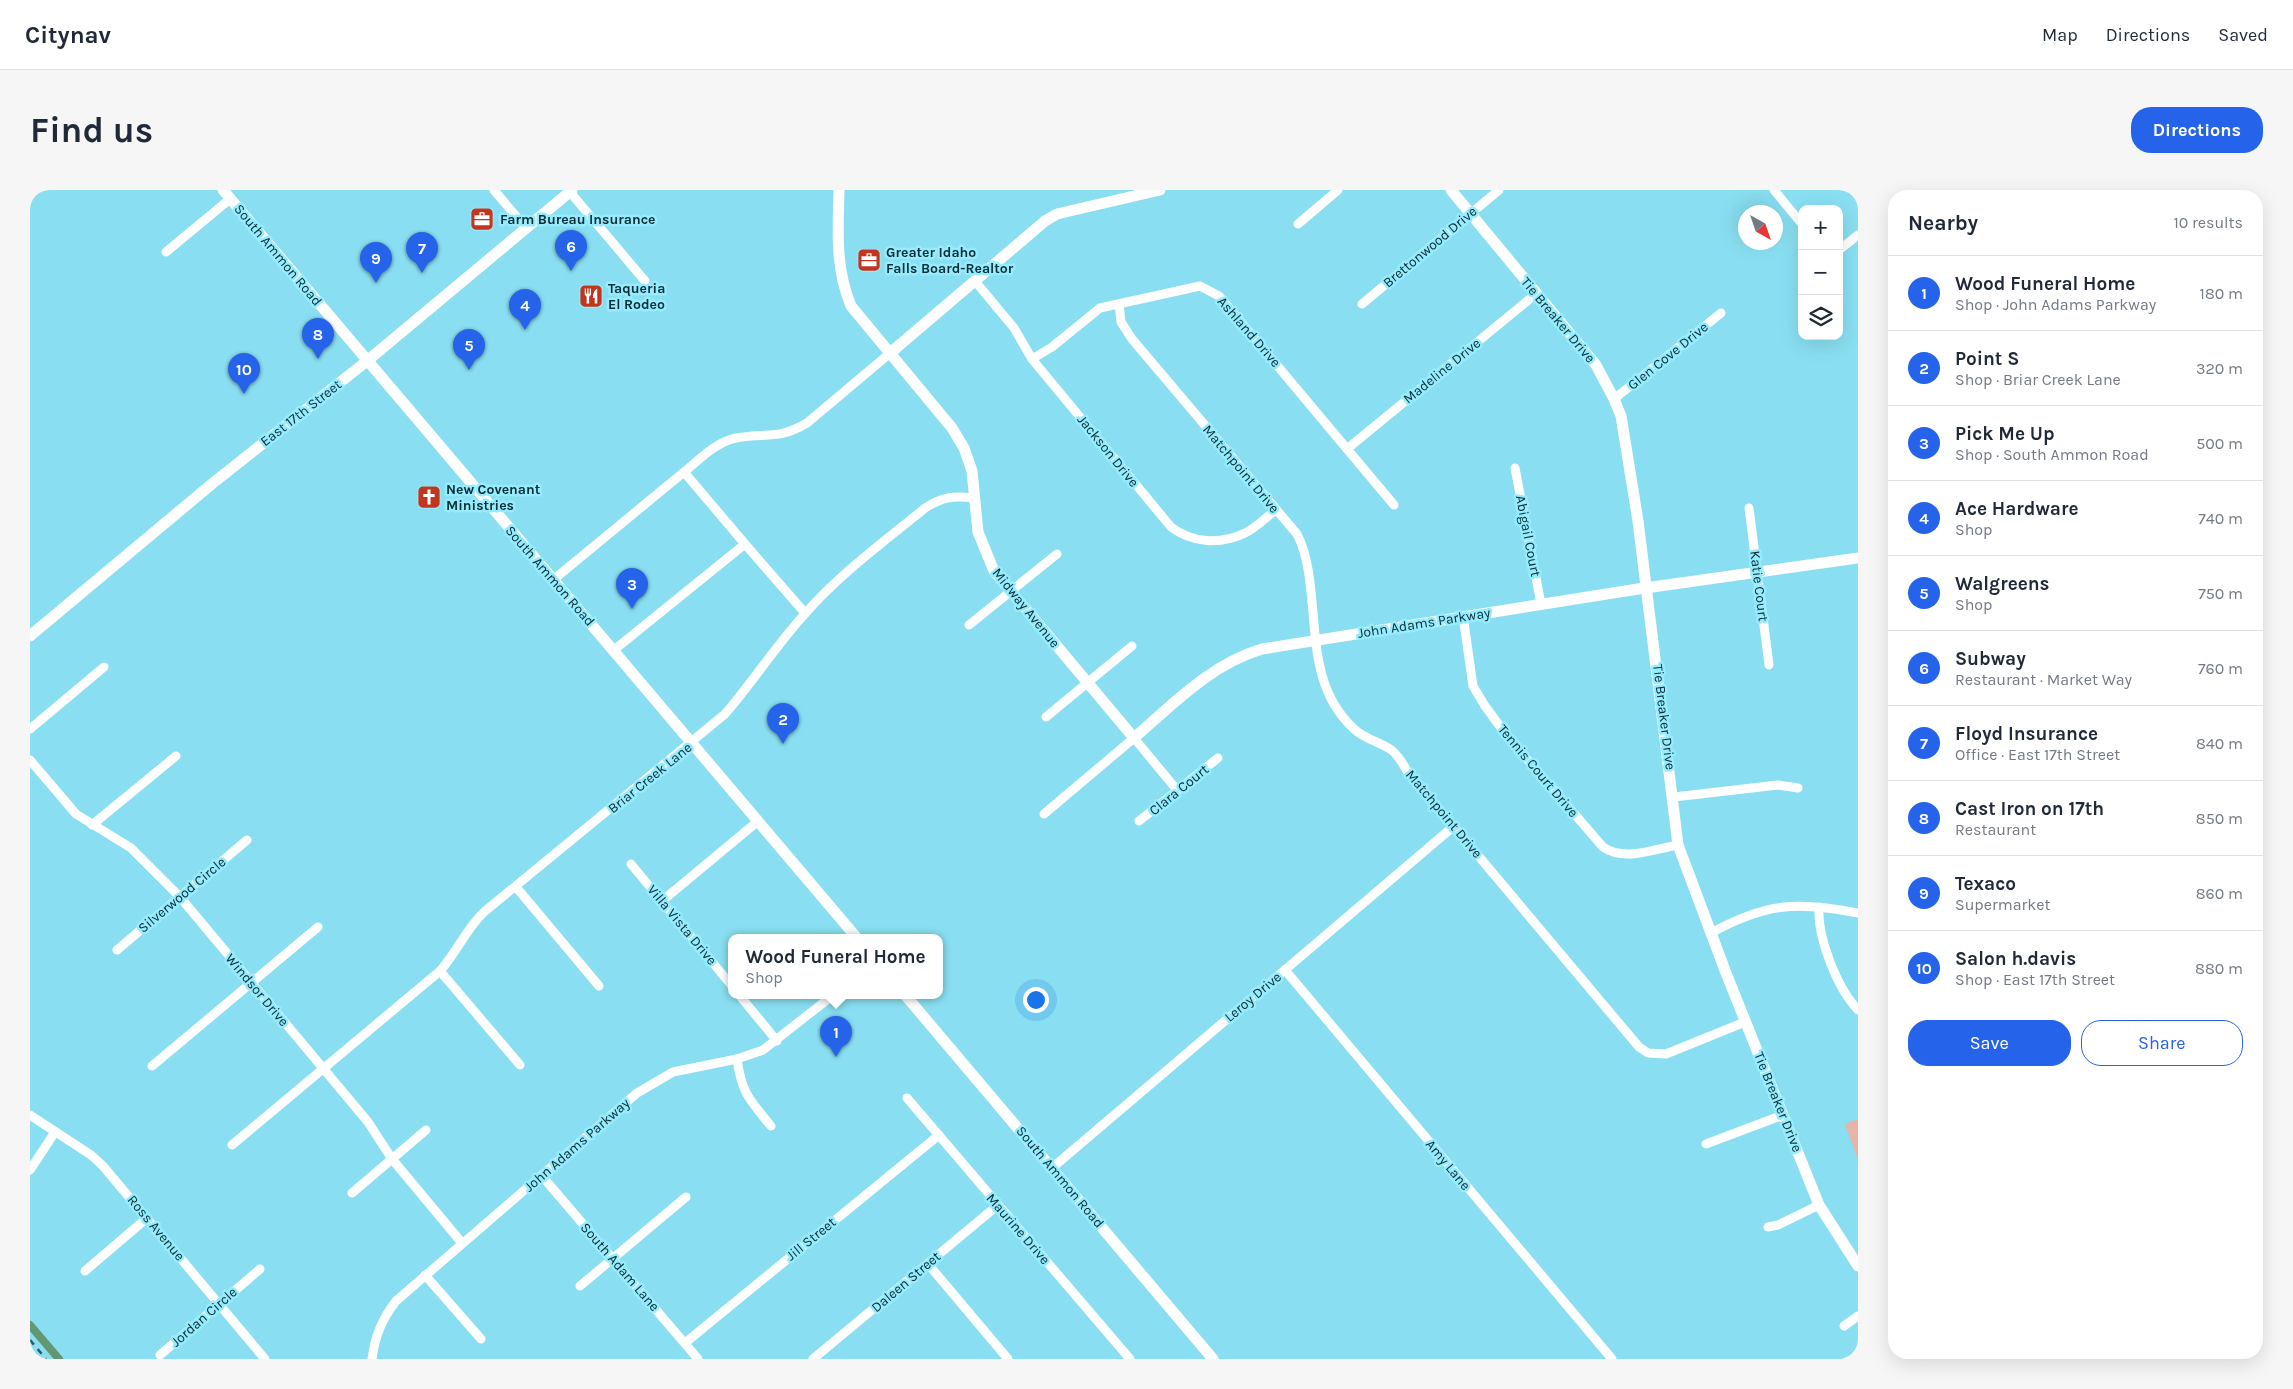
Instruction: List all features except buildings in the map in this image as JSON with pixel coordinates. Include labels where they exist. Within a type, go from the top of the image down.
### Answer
[{"type":"street","points":[[494,190],[526,228]]},
{"type":"street","name":"Midway Avenue","points":[[839,190],[838,262],[842,286],[856,315],[952,428],[964,448],[972,471],[978,532],[994,571],[1177,790]]},
{"type":"street","points":[[553,580],[713,449],[737,438],[776,436],[792,432],[807,423],[1057,214],[1160,190]]},
{"type":"street","points":[[1298,224],[1338,190]]},
{"type":"street","name":"Tie Breaker Drive","points":[[1451,190],[1596,365],[1621,416],[1647,588],[1674,797],[1675,831],[1678,845],[1745,1022],[1819,1205],[1858,1266]]},
{"type":"street","name":"Brettonwood Drive","points":[[1362,304],[1499,190]]},
{"type":"street","points":[[1774,190],[1798,219]]},
{"type":"street","points":[[571,191],[645,281]]},
{"type":"street","name":"East 17th Street","points":[[30,636],[206,489],[367,361],[571,191]]},
{"type":"street","points":[[166,252],[227,194]]},
{"type":"street","name":"South Ammon Road","points":[[227,194],[854,934]]},
{"type":"street","points":[[1843,247],[1858,235]]},
{"type":"street","name":"Jackson Drive","points":[[975,281],[1014,328],[1032,359],[1171,527],[1184,537],[1197,541],[1212,541],[1245,533],[1276,510]]},
{"type":"street","name":"Ashland Drive","points":[[1032,359],[1052,347],[1090,314],[1100,308],[1200,286],[1210,289],[1220,296],[1394,505]]},
{"type":"street","name":"Madeline Drive","points":[[1347,449],[1536,293]]},
{"type":"street","name":"Matchpoint Drive","points":[[1119,304],[1121,322],[1132,339],[1296,534],[1304,553],[1316,640],[1327,691],[1342,715],[1362,736],[1392,748],[1407,771],[1639,1046],[1648,1053],[1666,1054],[1745,1022]]},
{"type":"street","name":"Glen Cove Drive","points":[[1614,399],[1721,313]]},
{"type":"street","name":"Abigail Court","points":[[1515,468],[1542,604]]},
{"type":"street","points":[[684,472],[805,614]]},
{"type":"street","name":"Briar Creek Lane","points":[[232,1144],[440,971],[450,960],[471,924],[725,714],[748,688],[805,614],[827,590],[925,508],[940,499],[953,496],[974,498]]},
{"type":"street","name":"Katie Court","points":[[1749,508],[1769,665]]},
{"type":"street","points":[[614,650],[746,544]]},
{"type":"street","points":[[969,625],[1057,554]]},
{"type":"street","name":"John Adams Parkway","points":[[1044,814],[1201,681],[1244,654],[1262,649],[1463,616],[1858,558]]},
{"type":"street","name":"Tennis Court Drive","points":[[1463,616],[1473,686],[1485,706],[1508,736],[1603,847],[1611,852],[1628,854],[1678,845]]},
{"type":"street","points":[[1046,717],[1132,646]]},
{"type":"street","points":[[30,729],[104,667]]},
{"type":"street","points":[[92,825],[176,756]]},
{"type":"street","name":"Clara Court","points":[[1139,822],[1218,758]]},
{"type":"street","name":"Windsor Drive","points":[[30,760],[76,814],[131,848],[180,896],[251,984],[368,1122],[392,1159],[462,1243]]},
{"type":"street","points":[[1674,797],[1778,785],[1798,788]]},
{"type":"street","points":[[662,902],[757,822]]},
{"type":"street","name":"Leroy Drive","points":[[1052,1168],[1454,826]]},
{"type":"street","name":"Silverwood Circle","points":[[117,950],[247,840]]},
{"type":"street","name":"Villa Vista Drive","points":[[631,864],[728,981]]},
{"type":"street","points":[[516,887],[599,986]]},
{"type":"street","points":[[1711,933],[1767,908],[1784,906],[1819,907],[1858,913]]},
{"type":"street","points":[[1819,907],[1818,920],[1821,938],[1848,1000],[1858,1010]]},
{"type":"street","points":[[152,1066],[318,928]]},
{"type":"street","name":"Amy Lane","points":[[1285,970],[1612,1359]]},
{"type":"street","points":[[440,971],[520,1065]]},
{"type":"street","points":[[743,999],[777,1040]]},
{"type":"street","name":"John Adams Parkway","points":[[372,1359],[375,1339],[383,1318],[396,1301],[637,1093],[673,1072],[758,1052],[777,1040],[828,999]]},
{"type":"street","name":"South Ammon Road","points":[[909,999],[1213,1359]]},
{"type":"street","points":[[737,1058],[740,1083],[745,1093],[771,1126]]},
{"type":"street","name":"Maurine Drive","points":[[908,1098],[1130,1359]]},
{"type":"street","name":"Ross Avenue","points":[[30,1115],[91,1155],[148,1218],[265,1359]]},
{"type":"street","points":[[1706,1144],[1783,1115]]},
{"type":"street","points":[[352,1193],[426,1130]]},
{"type":"street","points":[[30,1170],[55,1132]]},
{"type":"street","name":"Jill Street","points":[[685,1343],[939,1135]]},
{"type":"street","name":"South Adam Lane","points":[[542,1176],[698,1359]]},
{"type":"street","points":[[580,1286],[686,1197]]},
{"type":"street","name":"Daleen Street","points":[[817,1358],[998,1205]]},
{"type":"street","points":[[1768,1227],[1778,1225],[1819,1205]]},
{"type":"street","points":[[85,1271],[148,1218]]},
{"type":"street","points":[[928,1264],[1008,1359]]},
{"type":"street","name":"Jordan Circle","points":[[160,1355],[260,1269]]},
{"type":"street","points":[[425,1275],[480,1339]]},
{"type":"street","points":[[1844,1326],[1858,1316]]},
{"type":"shaded area","points":[[1858,1119],[1858,1160],[1845,1124]]},
{"type":"waterway","points":[[30,1325],[59,1359]]},
{"type":"railway","points":[[30,1340],[46,1359]]},
{"type":"place","name":"Farm Bureau Insurance","points":[[482,219]]},
{"type":"place","name":"Greater Idaho Falls Board-Realtor","points":[[869,260]]},
{"type":"place","name":"Subway","points":[[571,271]]},
{"type":"place","name":"Floyd Insurance","points":[[422,273]]},
{"type":"place","name":"Texaco","points":[[376,283]]},
{"type":"place","name":"Taqueria El Rodeo","points":[[591,296]]},
{"type":"place","name":"Ace Hardware","points":[[525,330]]},
{"type":"place","name":"Cast Iron on 17th","points":[[318,359]]},
{"type":"place","name":"Walgreens","points":[[469,370]]},
{"type":"place","name":"Salon h.davis","points":[[244,394]]},
{"type":"place","name":"New Covenant Ministries","points":[[429,497]]},
{"type":"place","name":"Pick Me Up","points":[[632,609]]},
{"type":"place","name":"Point S","points":[[783,744]]},
{"type":"place","name":"Wood Funeral Home","points":[[836,1057]]}]
